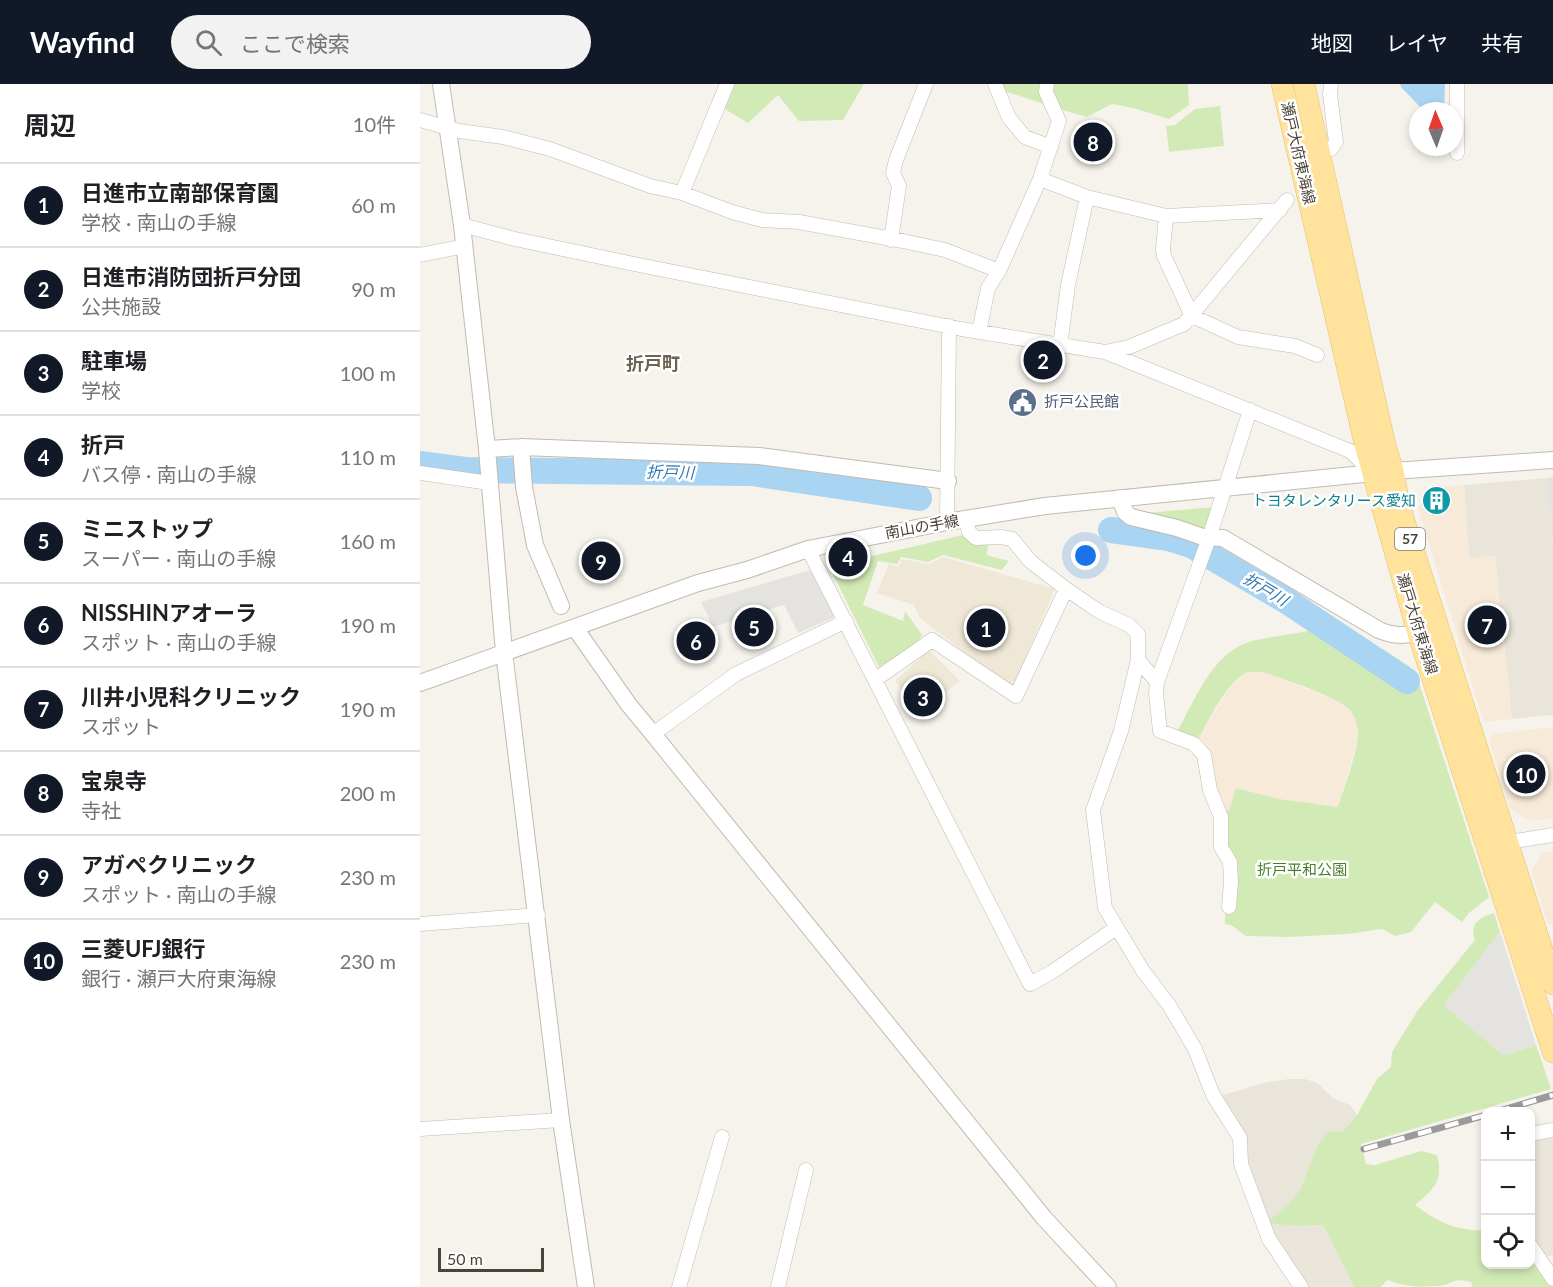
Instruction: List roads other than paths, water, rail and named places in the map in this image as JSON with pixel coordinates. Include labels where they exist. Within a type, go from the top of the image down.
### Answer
[{"type":"main road","name":"瀬戸大府東海線","points":[[1282,84],[1365,444],[1384,472],[1400,505],[1498,844],[1553,1052]]},
{"type":"main road","name":"瀬戸大府東海線","points":[[1304,84],[1385,445],[1384,472],[1418,633],[1553,984]]},
{"type":"street","points":[[441,84],[465,246],[487,450],[504,652],[561,1120],[586,1287]]},
{"type":"street","points":[[682,193],[727,84]]},
{"type":"street","points":[[891,240],[899,186],[893,173],[926,84]]},
{"type":"street","points":[[995,84],[1009,118],[1025,137],[1051,147]]},
{"type":"street","points":[[979,332],[988,288],[999,271],[1040,179],[1059,121],[1046,92],[1047,84]]},
{"type":"street","points":[[1331,84],[1330,94],[1336,142],[1331,149]]},
{"type":"street","points":[[1456,84],[1456,102]]},
{"type":"street","points":[[420,120],[446,128],[528,143],[650,186],[682,193],[732,212],[762,220],[799,222],[945,250],[999,271]]},
{"type":"street","points":[[1040,179],[1087,197],[1166,216],[1283,205],[1184,324],[1129,347],[1105,352]]},
{"type":"street","points":[[1060,346],[1068,285],[1087,197]]},
{"type":"street","points":[[1166,216],[1164,256],[1192,316],[1238,337],[1294,346],[1317,355]]},
{"type":"street","points":[[462,225],[515,239],[634,264],[979,332],[1105,352],[1350,452],[1384,472]]},
{"type":"street","points":[[420,255],[465,246]]},
{"type":"street","points":[[947,522],[949,326]]},
{"type":"street","points":[[1229,908],[1230,862],[1221,847],[1221,817],[1210,790],[1204,755],[1194,744],[1160,731],[1156,694],[1157,682],[1209,540],[1250,410]]},
{"type":"street","points":[[487,450],[521,447],[759,456],[948,481]]},
{"type":"street","points":[[521,447],[524,487],[535,545],[561,606]]},
{"type":"street","name":"南山の手線","points":[[420,683],[698,582],[747,570],[808,549],[1045,506],[1384,472],[1553,460]]},
{"type":"street","points":[[420,473],[489,483]]},
{"type":"street","points":[[1120,498],[1125,512],[1131,517],[1209,540],[1224,538],[1390,635],[1402,636],[1418,633]]},
{"type":"street","points":[[966,520],[969,532],[976,538],[1012,539],[1030,561],[1066,589],[1100,612],[1129,625],[1138,634],[1138,660],[1121,731],[1093,810],[1105,908],[1143,971],[1169,1005],[1195,1049],[1213,1095],[1240,1138],[1241,1164],[1269,1239],[1301,1287]]},
{"type":"street","points":[[808,549],[1030,984],[1052,972],[1116,928]]},
{"type":"street","points":[[876,679],[932,640],[1016,696],[1066,589]]},
{"type":"street","points":[[653,734],[736,674],[846,621]]},
{"type":"street","points":[[575,628],[629,705],[1044,1218],[1108,1287]]},
{"type":"street","points":[[1138,660],[1157,682]]},
{"type":"street","points":[[1498,844],[1553,835]]},
{"type":"street","points":[[420,924],[537,915]]},
{"type":"street","points":[[420,1129],[561,1120]]},
{"type":"street","points":[[1535,1133],[1553,1130]]},
{"type":"street","points":[[679,1287],[722,1137]]},
{"type":"street","points":[[778,1287],[806,1170]]},
{"type":"street","points":[[1535,1252],[1553,1279]]},
{"type":"water","points":[[1400,84],[1445,84],[1444,102],[1415,102]]},
{"type":"waterway","name":"折戸川","points":[[420,464],[465,470],[752,473],[919,498]]},
{"type":"waterway","name":"折戸川","points":[[1111,530],[1169,538],[1191,545],[1285,600],[1407,681]]},
{"type":"railway","points":[[1513,1107],[1553,1095]]},
{"type":"railway","points":[[1364,1149],[1481,1116]]},
{"type":"place","name":"宝泉寺","points":[[1093,142]]},
{"type":"place","name":"日進市消防団折戸分団","points":[[1043,360]]},
{"type":"place","name":"折戸公民館","points":[[1023,402]]},
{"type":"place","name":"トヨタレンタリース愛知","points":[[1437,501]]},
{"type":"place","name":"折戸","points":[[848,557]]},
{"type":"place","name":"アガぺクリニック","points":[[601,561]]},
{"type":"place","name":"川井小児科クリニック","points":[[1487,625]]},
{"type":"place","name":"ミニストップ","points":[[754,627]]},
{"type":"place","name":"日進市立南部保育園","points":[[986,628]]},
{"type":"place","name":"NISSHINアオーラ","points":[[696,641]]},
{"type":"place","name":"駐車場","points":[[923,697]]},
{"type":"place","name":"三菱UFJ銀行","points":[[1526,774]]},
{"type":"district","name":"折戸町","points":[[653,364]]},
{"type":"park label","name":"折戸平和公園","points":[[1302,870]]}]
